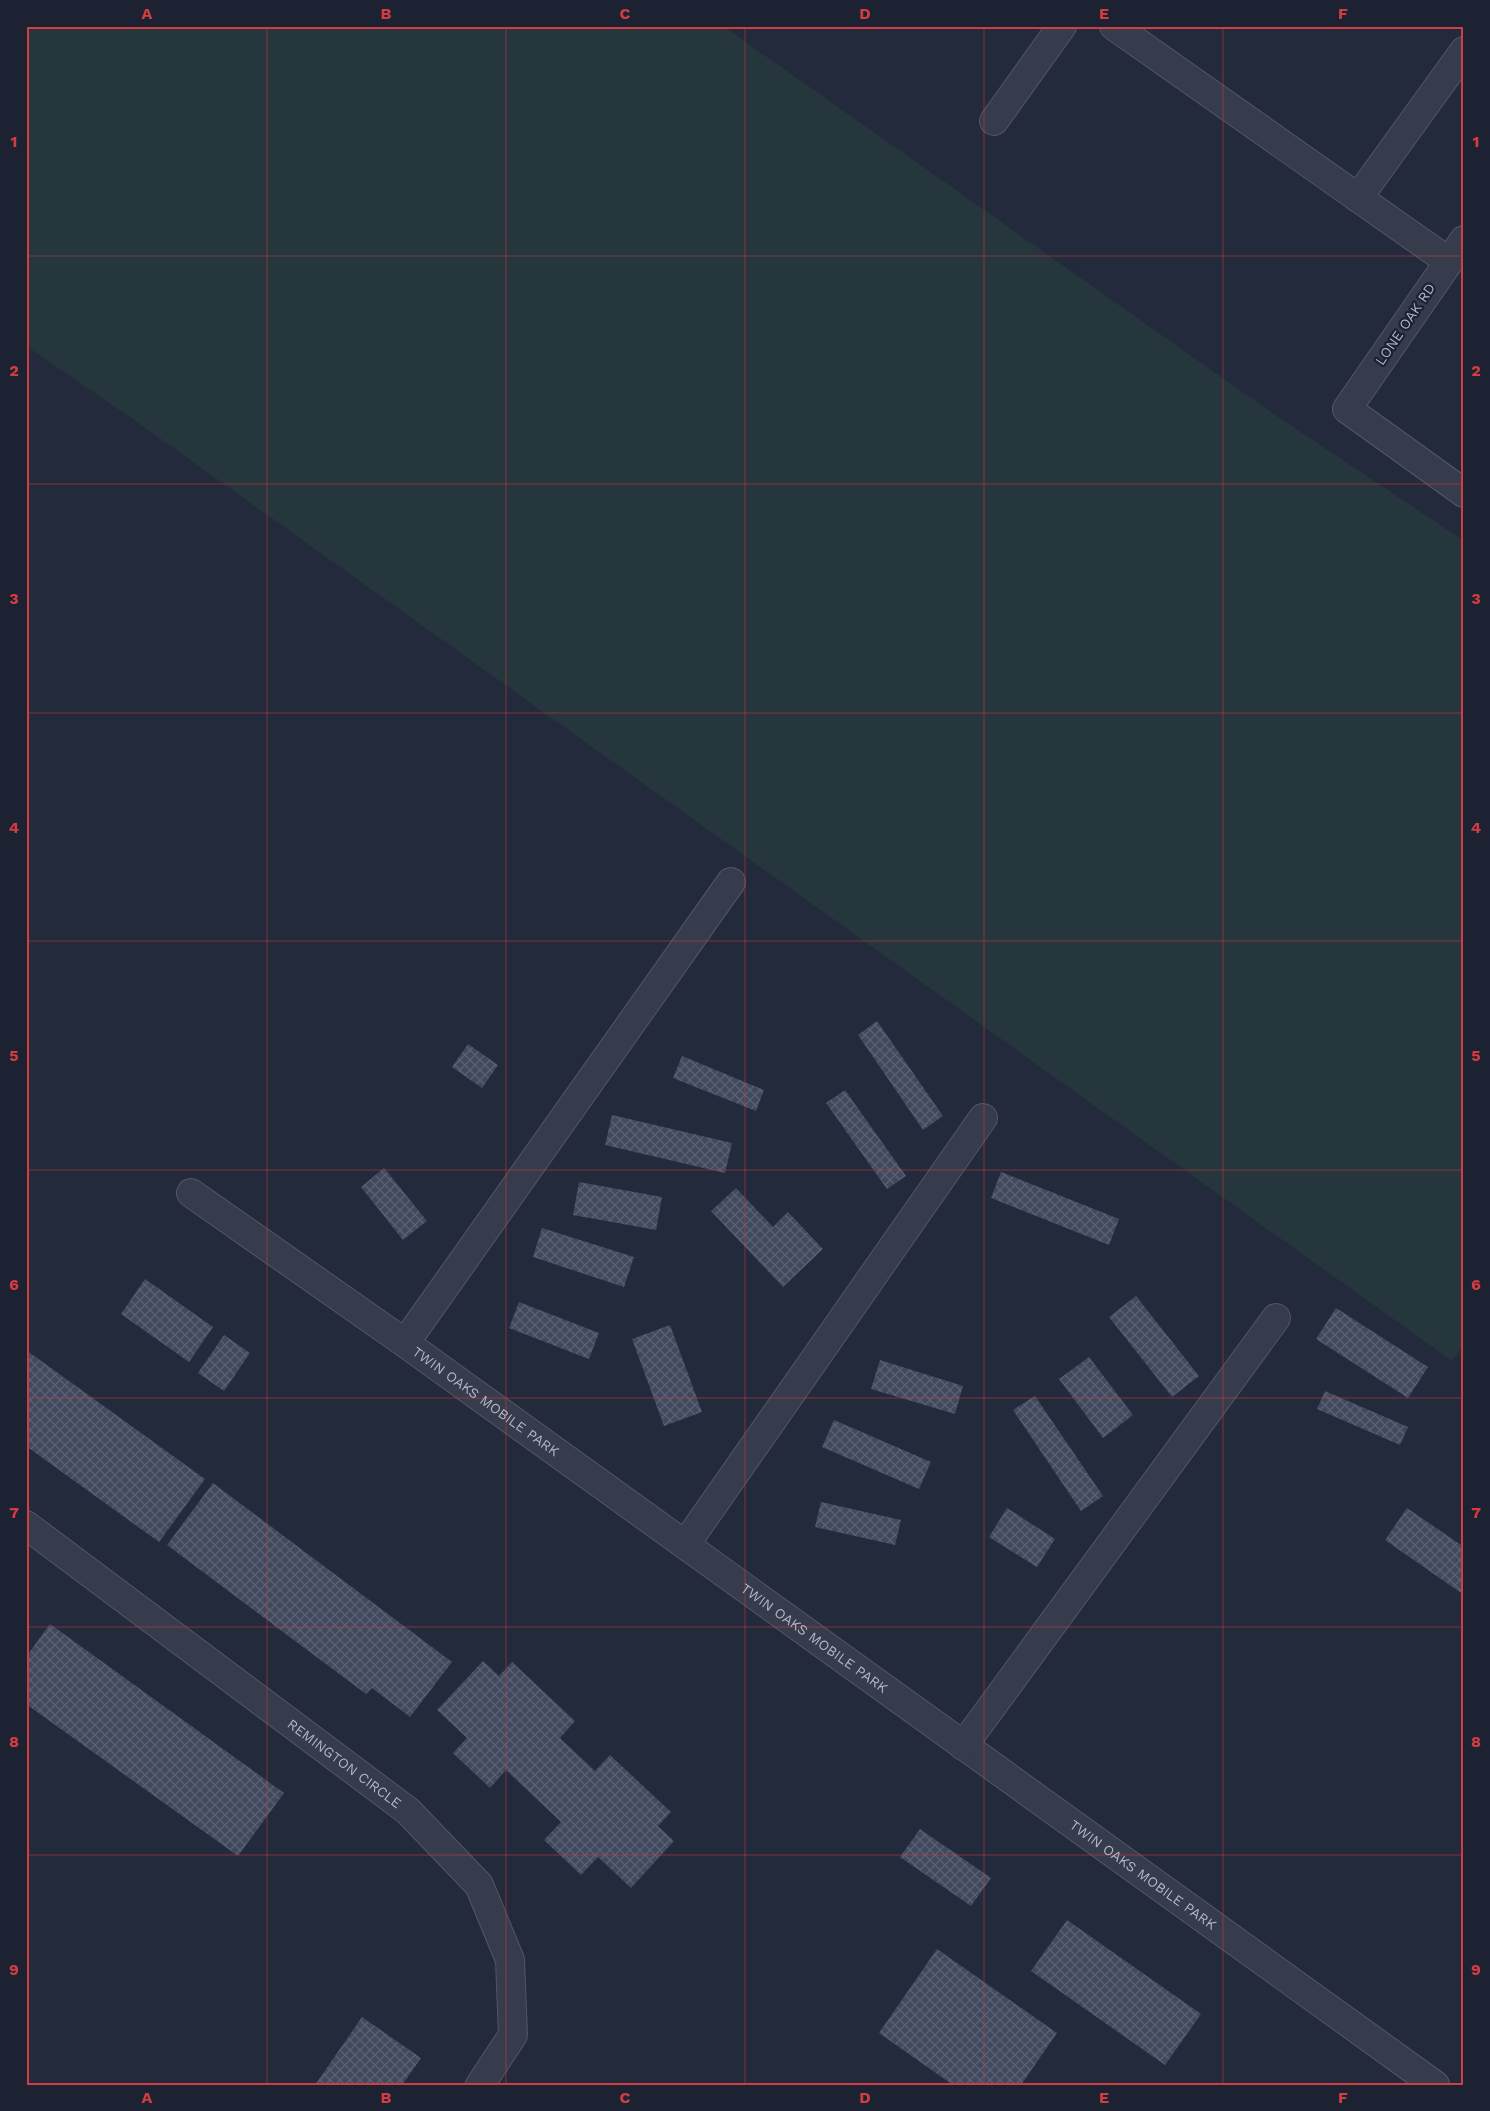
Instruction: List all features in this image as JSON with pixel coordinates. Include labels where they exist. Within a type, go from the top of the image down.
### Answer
[{"type":"street","points":[[994,121],[1062,26]]},
{"type":"street","points":[[1114,26],[1358,198],[1456,251]]},
{"type":"street","points":[[1358,198],[1464,51]]},
{"type":"street","name":"LONE OAK RD","points":[[1456,251],[1347,409],[1464,493]]},
{"type":"street","points":[[405,1343],[731,882]]},
{"type":"street","points":[[684,1545],[983,1118]]},
{"type":"street","name":"TWIN OAKS MOBILE PARK","points":[[191,1193],[405,1343],[1436,2085]]},
{"type":"street","points":[[963,1746],[1276,1318]]},
{"type":"street","name":"REMINGTON CIRCLE","points":[[26,1525],[408,1811],[478,1886],[510,1960],[513,2036],[480,2085]]},
{"type":"shaded area","points":[[26,26],[723,26],[1278,417],[1464,541],[1464,1344],[1452,1361],[137,422],[26,346]]},
{"type":"building","points":[[877,1021],[943,1116],[923,1130],[858,1035]]},
{"type":"building","points":[[468,1044],[498,1065],[482,1088],[452,1067]]},
{"type":"building","points":[[682,1056],[764,1090],[756,1111],[673,1078]]},
{"type":"building","points":[[845,1090],[906,1176],[887,1189],[826,1103]]},
{"type":"building","points":[[612,1115],[732,1143],[725,1173],[605,1145]]},
{"type":"building","points":[[384,1168],[427,1221],[403,1240],[361,1187]]},
{"type":"building","points":[[1001,1172],[1119,1219],[1109,1245],[991,1198]]},
{"type":"building","points":[[579,1182],[662,1197],[656,1230],[573,1215]]},
{"type":"building","points":[[736,1188],[773,1227],[788,1212],[823,1249],[783,1287],[711,1211]]},
{"type":"building","points":[[542,1228],[634,1257],[624,1287],[533,1257]]},
{"type":"building","points":[[145,1279],[213,1327],[189,1362],[121,1314]]},
{"type":"building","points":[[1136,1296],[1199,1376],[1172,1397],[1109,1317]]},
{"type":"building","points":[[519,1302],[599,1333],[589,1359],[509,1328]]},
{"type":"building","points":[[1336,1308],[1428,1367],[1408,1398],[1316,1339]]},
{"type":"building","points":[[670,1325],[702,1412],[664,1426],[632,1339]]},
{"type":"building","points":[[224,1335],[250,1353],[224,1391],[198,1373]]},
{"type":"building","points":[[26,1350],[205,1479],[159,1542],[26,1446]]},
{"type":"building","points":[[1089,1357],[1133,1415],[1103,1438],[1059,1379]]},
{"type":"building","points":[[880,1360],[963,1386],[955,1414],[871,1389]]},
{"type":"building","points":[[1325,1391],[1408,1427],[1400,1445],[1317,1409]]},
{"type":"building","points":[[1035,1396],[1103,1496],[1081,1511],[1013,1410]]},
{"type":"building","points":[[834,1420],[931,1462],[919,1489],[822,1447]]},
{"type":"building","points":[[213,1483],[452,1662],[410,1717],[372,1688],[366,1694],[167,1545]]},
{"type":"building","points":[[821,1502],[901,1520],[895,1545],[815,1527]]},
{"type":"building","points":[[1007,1508],[1055,1539],[1037,1567],[989,1537]]},
{"type":"building","points":[[1407,1508],[1464,1547],[1464,1595],[1385,1540]]},
{"type":"building","points":[[50,1624],[284,1793],[238,1856],[26,1704],[26,1657]]},
{"type":"building","points":[[483,1661],[499,1676],[512,1662],[575,1721],[560,1738],[595,1771],[610,1755],[671,1812],[658,1826],[674,1841],[631,1888],[598,1857],[581,1875],[544,1840],[561,1822],[506,1770],[490,1788],[453,1753],[467,1738],[437,1710]]},
{"type":"building","points":[[920,1829],[991,1878],[971,1906],[900,1857]]},
{"type":"building","points":[[1067,1920],[1201,2014],[1165,2065],[1031,1971]]},
{"type":"building","points":[[937,1949],[1057,2033],[1021,2085],[953,2085],[879,2033]]},
{"type":"building","points":[[362,2017],[421,2058],[402,2085],[315,2085]]}]
